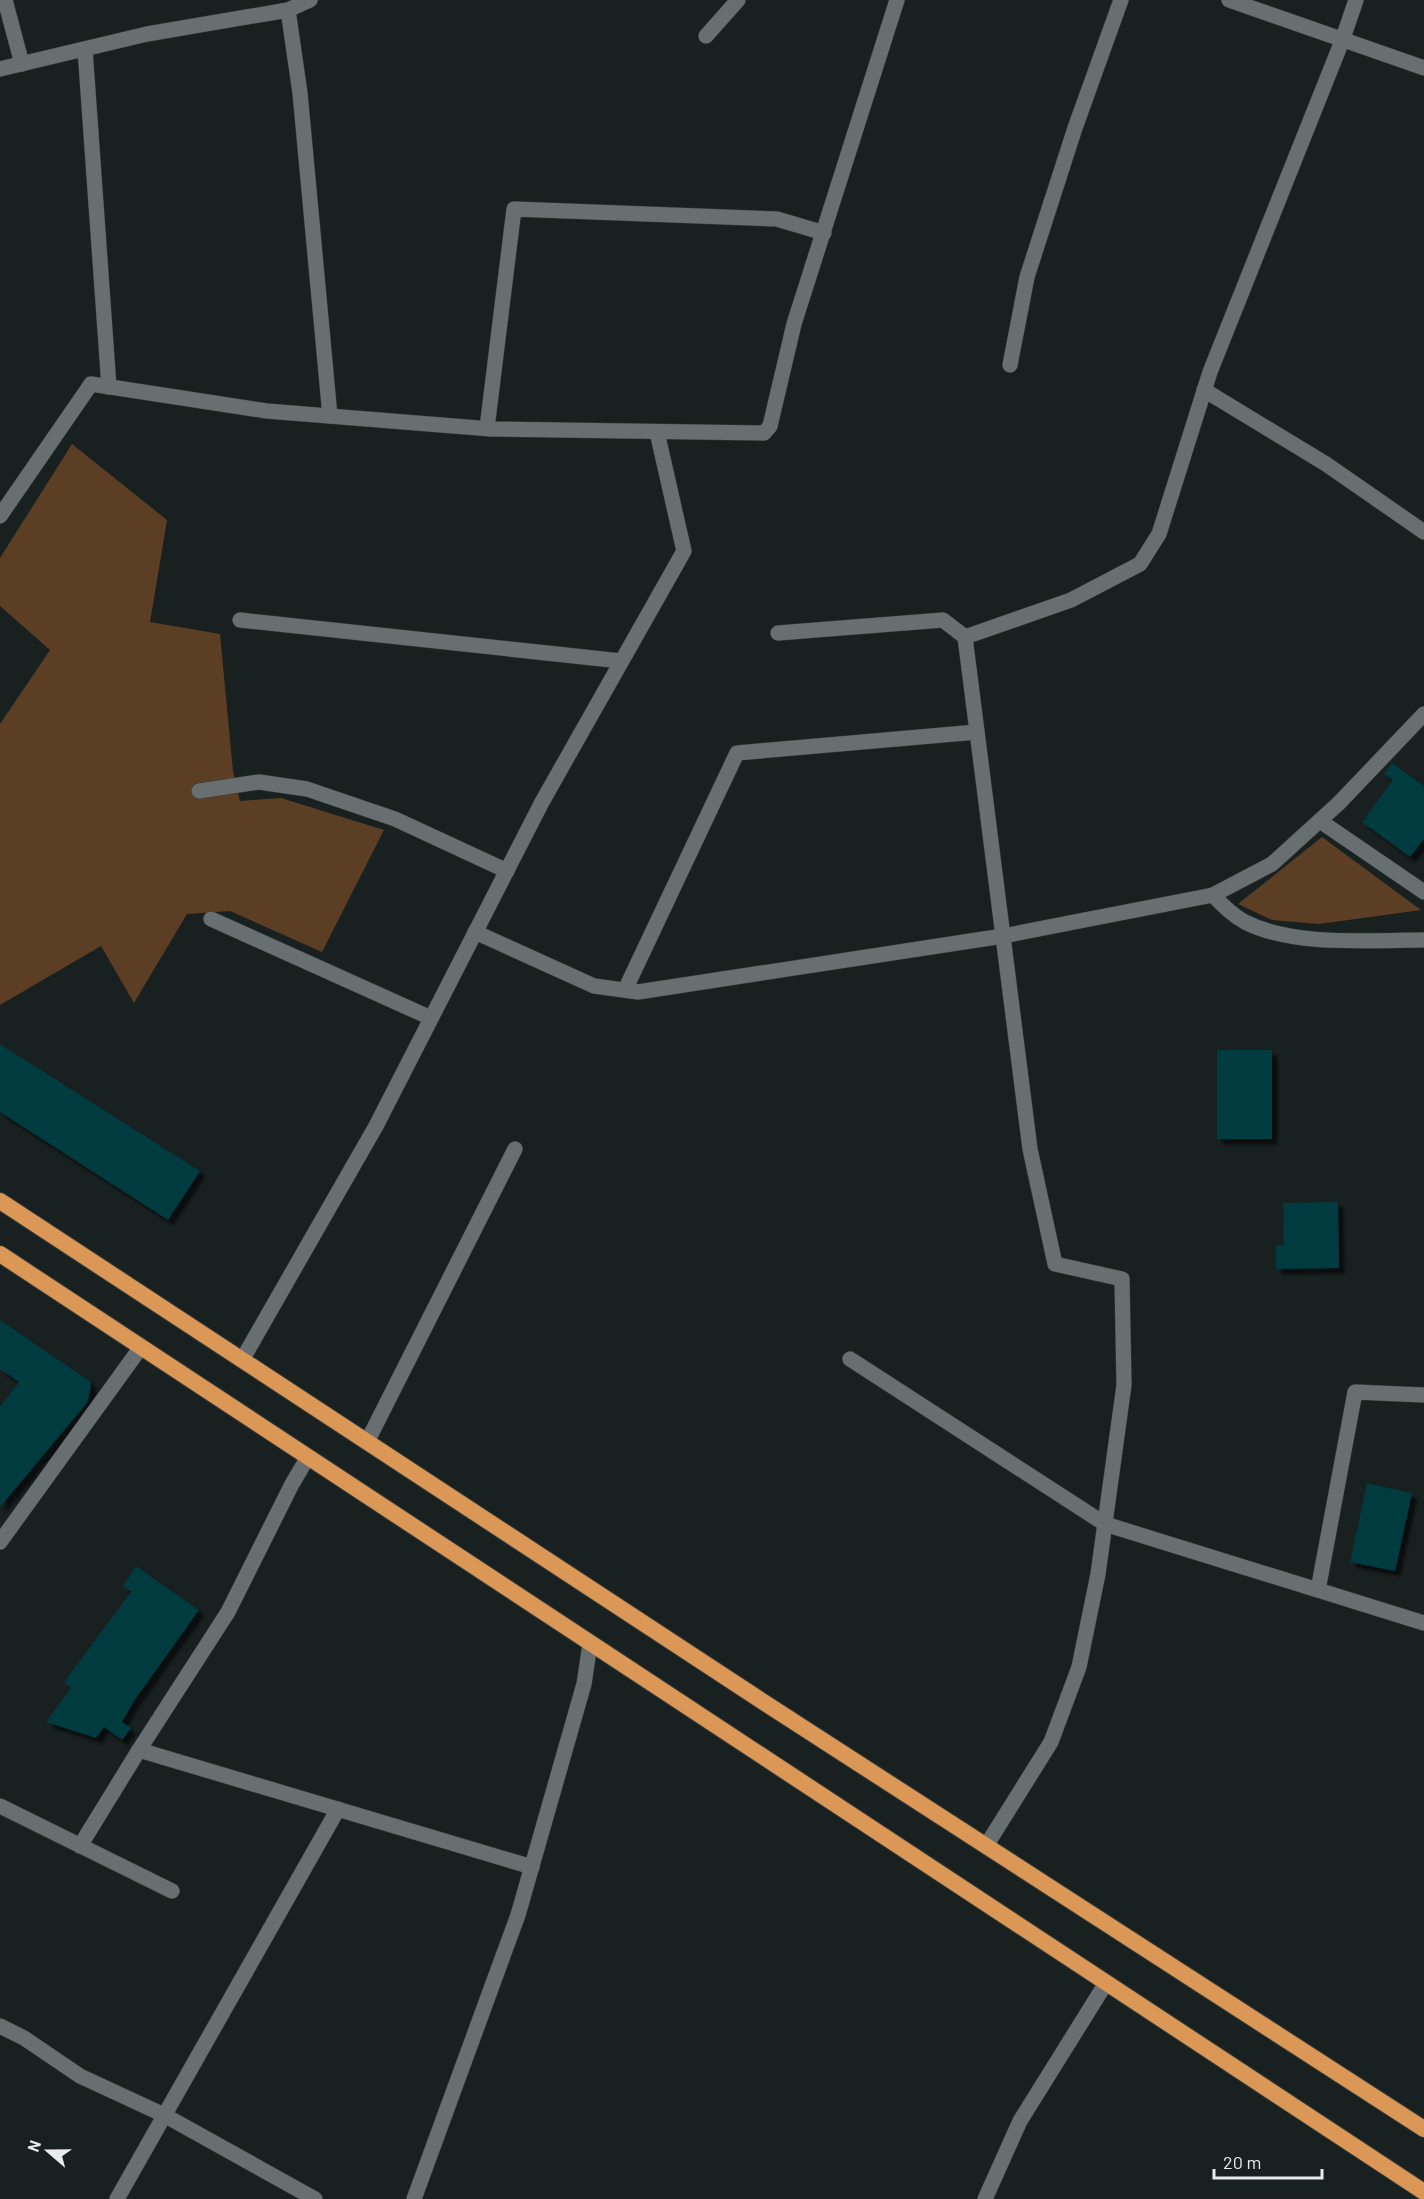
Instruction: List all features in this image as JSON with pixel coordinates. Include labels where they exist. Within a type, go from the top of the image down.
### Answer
[{"type":"highway","points":[[0,1201],[986,1846],[1424,2129]]},
{"type":"highway","points":[[0,1254],[1424,2193]]},
{"type":"street","points":[[5,0],[21,64]]},
{"type":"street","points":[[0,69],[147,34],[288,10],[310,0]]},
{"type":"street","points":[[706,36],[738,0]]},
{"type":"street","points":[[0,516],[91,384],[267,411],[486,428],[764,433],[770,426],[795,324],[897,0]]},
{"type":"street","points":[[1010,364],[1027,277],[1075,128],[1121,0]]},
{"type":"street","points":[[1229,0],[1424,68]]},
{"type":"street","points":[[965,637],[1071,600],[1140,564],[1159,534],[1204,390],[1356,0]]},
{"type":"street","points":[[288,10],[300,93],[330,416]]},
{"type":"street","points":[[85,49],[109,387]]},
{"type":"street","points":[[486,428],[514,209],[777,219],[824,233]]},
{"type":"street","points":[[1204,390],[1326,465],[1424,532]]},
{"type":"street","points":[[242,1360],[376,1126],[542,802],[684,551],[657,432]]},
{"type":"street","points":[[240,620],[621,661]]},
{"type":"street","points":[[778,633],[943,620],[965,637],[1030,1149],[1055,1264],[1122,1279],[1124,1386],[1098,1574],[1079,1667],[1051,1742],[986,1846]]},
{"type":"street","points":[[475,932],[594,986],[638,992],[1003,936],[1213,895],[1272,864],[1340,803],[1424,714]]},
{"type":"street","points":[[625,990],[737,753],[977,732]]},
{"type":"street","points":[[200,791],[259,782],[307,789],[395,819],[507,871]]},
{"type":"street","points":[[1320,821],[1424,892]]},
{"type":"street","points":[[1213,895],[1225,908],[1244,921],[1274,934],[1317,939],[1424,940]]},
{"type":"street","points":[[211,919],[431,1018]]},
{"type":"street","points":[[367,1442],[515,1149]]},
{"type":"street","points":[[0,1542],[141,1347]]},
{"type":"street","points":[[850,1359],[1105,1524],[1424,1623]]},
{"type":"street","points":[[1318,1590],[1355,1392],[1424,1395]]},
{"type":"street","points":[[80,1846],[228,1612],[292,1484],[308,1457]]},
{"type":"street","points":[[414,2199],[518,1915],[584,1684],[590,1644]]},
{"type":"street","points":[[139,1750],[532,1867]]},
{"type":"street","points":[[0,1806],[172,1891]]},
{"type":"street","points":[[117,2199],[338,1809]]},
{"type":"street","points":[[986,2199],[1020,2121],[1106,1983]]},
{"type":"street","points":[[0,2026],[24,2038],[80,2076],[164,2115],[315,2199]]},
{"type":"street","points":[[1421,2199],[1424,2193]]},
{"type":"shaded area","points":[[72,444],[167,520],[150,622],[220,634],[233,771],[240,801],[281,798],[384,830],[322,952],[230,911],[187,914],[134,1003],[101,946],[0,1005],[0,724],[50,650],[0,606],[0,558]]},
{"type":"shaded area","points":[[1322,837],[1421,910],[1319,924],[1272,920],[1238,904]]},
{"type":"building","points":[[1392,763],[1424,786],[1424,839],[1410,857],[1362,822],[1393,780],[1384,774]]},
{"type":"building","points":[[0,1044],[200,1171],[168,1220],[0,1112]]},
{"type":"building","points":[[1217,1050],[1272,1050],[1272,1139],[1217,1139]]},
{"type":"building","points":[[1338,1202],[1339,1268],[1276,1269],[1276,1245],[1284,1245],[1283,1203]]},
{"type":"building","points":[[0,1320],[91,1382],[87,1403],[0,1507],[0,1407],[19,1382],[0,1369]]},
{"type":"building","points":[[1367,1483],[1412,1493],[1395,1571],[1350,1562]]},
{"type":"building","points":[[136,1566],[199,1610],[134,1701],[122,1722],[131,1728],[122,1740],[104,1727],[96,1738],[46,1722],[71,1688],[64,1682],[131,1592],[123,1586]]}]
